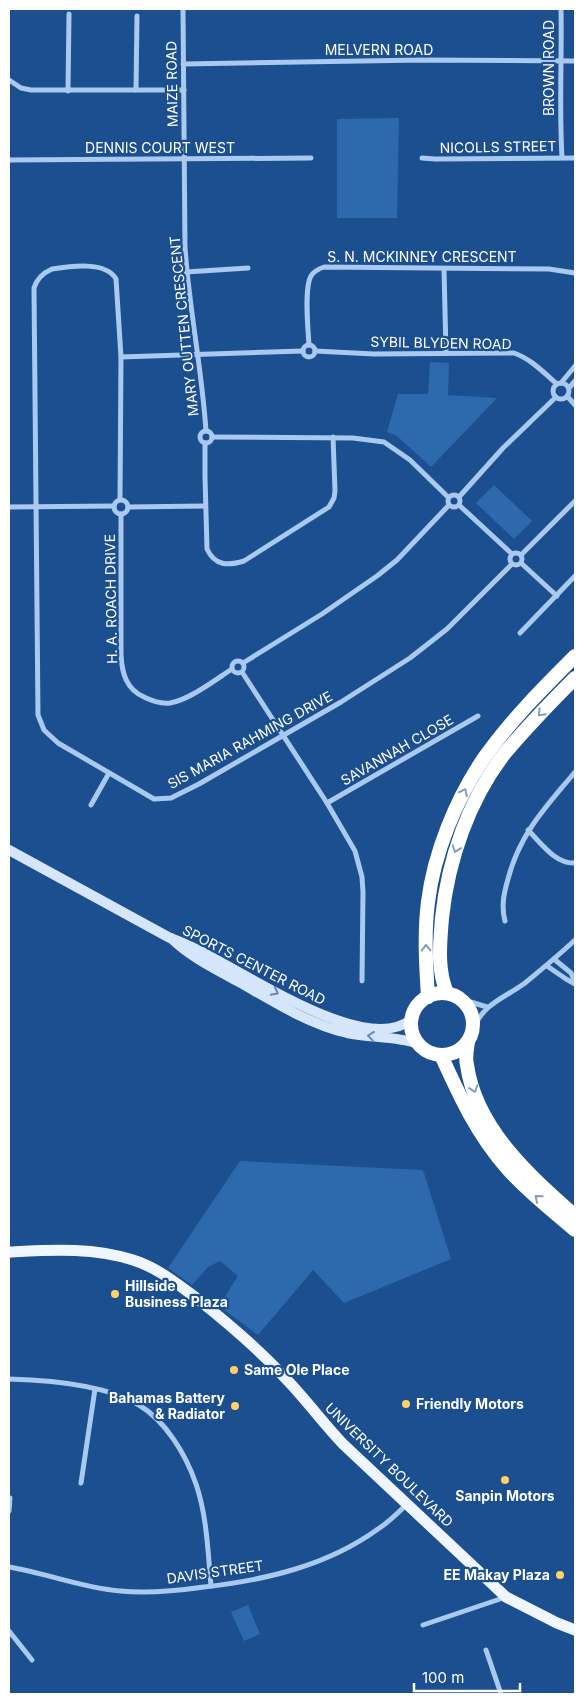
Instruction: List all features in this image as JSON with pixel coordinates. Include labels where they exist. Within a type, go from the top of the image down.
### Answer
[{"type":"highway","points":[[428,997],[425,944],[427,904],[436,861],[456,807],[485,756],[526,706],[575,656]]},
{"type":"highway","points":[[447,993],[442,979],[441,968],[440,941],[443,908],[452,860],[469,816],[487,780],[505,754],[575,678]]},
{"type":"highway","points":[[468,1042],[455,1052],[441,1055],[428,1051],[419,1044],[413,1032],[412,1019],[417,1007],[428,997],[438,993],[447,993],[461,999],[471,1012],[473,1028],[468,1042],[466,1064],[477,1098],[506,1149],[531,1176],[575,1216]]},
{"type":"highway","points":[[441,1055],[467,1110],[492,1149],[522,1184],[575,1230]]},
{"type":"main road","name":"SPORTS CENTER ROAD","points":[[9,850],[170,938],[186,943],[325,1016],[358,1026],[380,1028],[400,1026],[412,1019]]},
{"type":"main road","name":"SPORTS CENTER ROAD","points":[[170,938],[181,949],[302,1016],[348,1033],[401,1039],[419,1044]]},
{"type":"main road","name":"UNIVERSITY BOULEVARD","points":[[9,1252],[53,1250],[108,1253],[135,1260],[166,1276],[248,1340],[289,1382],[320,1420],[343,1444],[506,1596],[549,1619],[573,1628]]},
{"type":"street","name":"MAIZE ROAD","points":[[183,9],[184,159]]},
{"type":"street","name":"BROWN ROAD","points":[[561,9],[560,116],[562,157]]},
{"type":"street","points":[[68,91],[69,14]]},
{"type":"street","points":[[136,90],[137,16]]},
{"type":"street","name":"MELVERN ROAD","points":[[183,64],[422,60],[575,61]]},
{"type":"street","points":[[9,80],[21,88],[31,90],[184,90]]},
{"type":"street","name":"DENNIS COURT WEST","points":[[9,160],[312,158]]},
{"type":"street","name":"NICOLLS STREET","points":[[422,158],[575,158]]},
{"type":"street","name":"MARY OUTTEN CRESCENT","points":[[184,159],[186,272],[203,389],[206,431]]},
{"type":"street","name":"SIS MARIA RAHMING DRIVE","points":[[121,357],[117,285],[113,273],[100,267],[90,267],[52,269],[42,274],[36,283],[34,300],[38,715],[44,730],[58,744],[148,797],[171,798],[237,763],[381,677],[429,644],[447,629],[512,564]]},
{"type":"street","name":"S. N. MCKINNEY CRESCENT","points":[[309,345],[308,287],[310,278],[316,270],[334,267],[549,269],[575,273]]},
{"type":"street","points":[[186,272],[248,268]]},
{"type":"street","points":[[444,268],[446,353]]},
{"type":"street","points":[[303,351],[304,347],[309,345],[312,345],[315,351]]},
{"type":"street","name":"SYBIL BLYDEN ROAD","points":[[121,357],[303,351],[304,355],[311,357],[315,351],[374,354],[514,353],[531,362],[559,383]]},
{"type":"street","points":[[120,500],[121,357]]},
{"type":"street","points":[[575,366],[553,390],[556,397],[562,399],[567,396],[569,388],[575,381]]},
{"type":"street","points":[[559,383],[567,385],[569,388]]},
{"type":"street","points":[[567,396],[575,405]]},
{"type":"street","points":[[449,506],[455,508],[458,505],[459,497],[503,448],[556,397]]},
{"type":"street","points":[[205,443],[200,438],[202,433],[206,431],[211,433],[212,437]]},
{"type":"street","points":[[212,437],[372,439],[384,442],[410,460],[448,497],[449,506]]},
{"type":"street","points":[[205,443],[210,442],[212,437]]},
{"type":"street","points":[[205,443],[205,506],[208,549],[212,558],[217,562],[228,565],[244,561],[329,507],[334,498],[335,491],[333,438]]},
{"type":"street","points":[[448,497],[452,495],[459,497]]},
{"type":"street","points":[[114,506],[120,500]]},
{"type":"street","points":[[120,500],[126,503],[128,507]]},
{"type":"street","points":[[521,555],[575,501]]},
{"type":"street","points":[[458,505],[512,554]]},
{"type":"street","points":[[9,507],[114,506]]},
{"type":"street","points":[[114,506],[116,512],[121,514],[126,512],[128,507]]},
{"type":"street","points":[[128,507],[205,506]]},
{"type":"street","points":[[243,664],[322,614],[377,576],[397,560],[449,506]]},
{"type":"street","name":"H. A. ROACH DRIVE","points":[[121,514],[121,655],[124,675],[130,687],[150,700],[170,703],[184,698],[232,669]]},
{"type":"street","points":[[512,554],[517,552],[521,555],[523,559],[521,563]]},
{"type":"street","points":[[512,554],[510,558],[512,564],[517,565],[521,563]]},
{"type":"street","points":[[521,563],[557,596]]},
{"type":"street","points":[[520,633],[575,576]]},
{"type":"street","points":[[242,672],[236,673],[232,669],[234,662],[239,661],[243,664]]},
{"type":"street","points":[[243,664],[244,669],[242,672],[327,803],[355,851],[362,877],[362,981]]},
{"type":"street","name":"SAVANNAH CLOSE","points":[[327,803],[478,716]]},
{"type":"street","points":[[505,921],[503,902],[506,885],[516,855],[528,830],[575,772]]},
{"type":"street","points":[[91,806],[109,773]]},
{"type":"street","points":[[528,830],[554,856],[565,862],[575,863]]},
{"type":"street","points":[[473,1028],[487,1007],[509,994],[547,966],[575,940]]},
{"type":"street","points":[[554,958],[571,973],[575,983]]},
{"type":"street","points":[[547,966],[575,983]]},
{"type":"street","points":[[461,999],[487,1007]]},
{"type":"street","points":[[9,1379],[57,1382],[118,1394],[139,1404],[154,1416],[174,1440],[196,1484],[201,1503],[211,1586]]},
{"type":"street","points":[[81,1483],[95,1389]]},
{"type":"street","points":[[9,1511],[10,1498]]},
{"type":"street","name":"DAVIS STREET","points":[[9,1567],[91,1587],[120,1591],[138,1592],[211,1586],[276,1575],[308,1565],[332,1555],[378,1529],[408,1504]]},
{"type":"street","points":[[423,1625],[506,1596]]},
{"type":"street","points":[[9,1631],[32,1660]]},
{"type":"street","points":[[486,1650],[501,1694]]},
{"type":"shaded area","points":[[399,118],[397,218],[337,218],[337,119]]},
{"type":"shaded area","points":[[430,362],[449,363],[448,395],[497,398],[431,467],[397,436],[387,432],[398,394],[428,394]]},
{"type":"shaded area","points":[[494,485],[532,521],[514,539],[476,503]]},
{"type":"shaded area","points":[[240,1161],[423,1170],[451,1259],[344,1303],[313,1270],[258,1335],[219,1306],[238,1276],[220,1261],[208,1267],[192,1285],[168,1268]]},
{"type":"shaded area","points":[[248,1605],[260,1634],[244,1641],[231,1612]]},
{"type":"place","name":"Hillside Business Plaza","points":[[115,1294]]},
{"type":"place","name":"Same Ole Place","points":[[234,1370]]},
{"type":"place","name":"Friendly Motors","points":[[406,1404]]},
{"type":"place","name":"Bahamas Battery & Radiator","points":[[235,1406]]},
{"type":"place","name":"Sanpin Motors","points":[[505,1480]]},
{"type":"place","name":"EE Makay Plaza","points":[[560,1575]]}]
